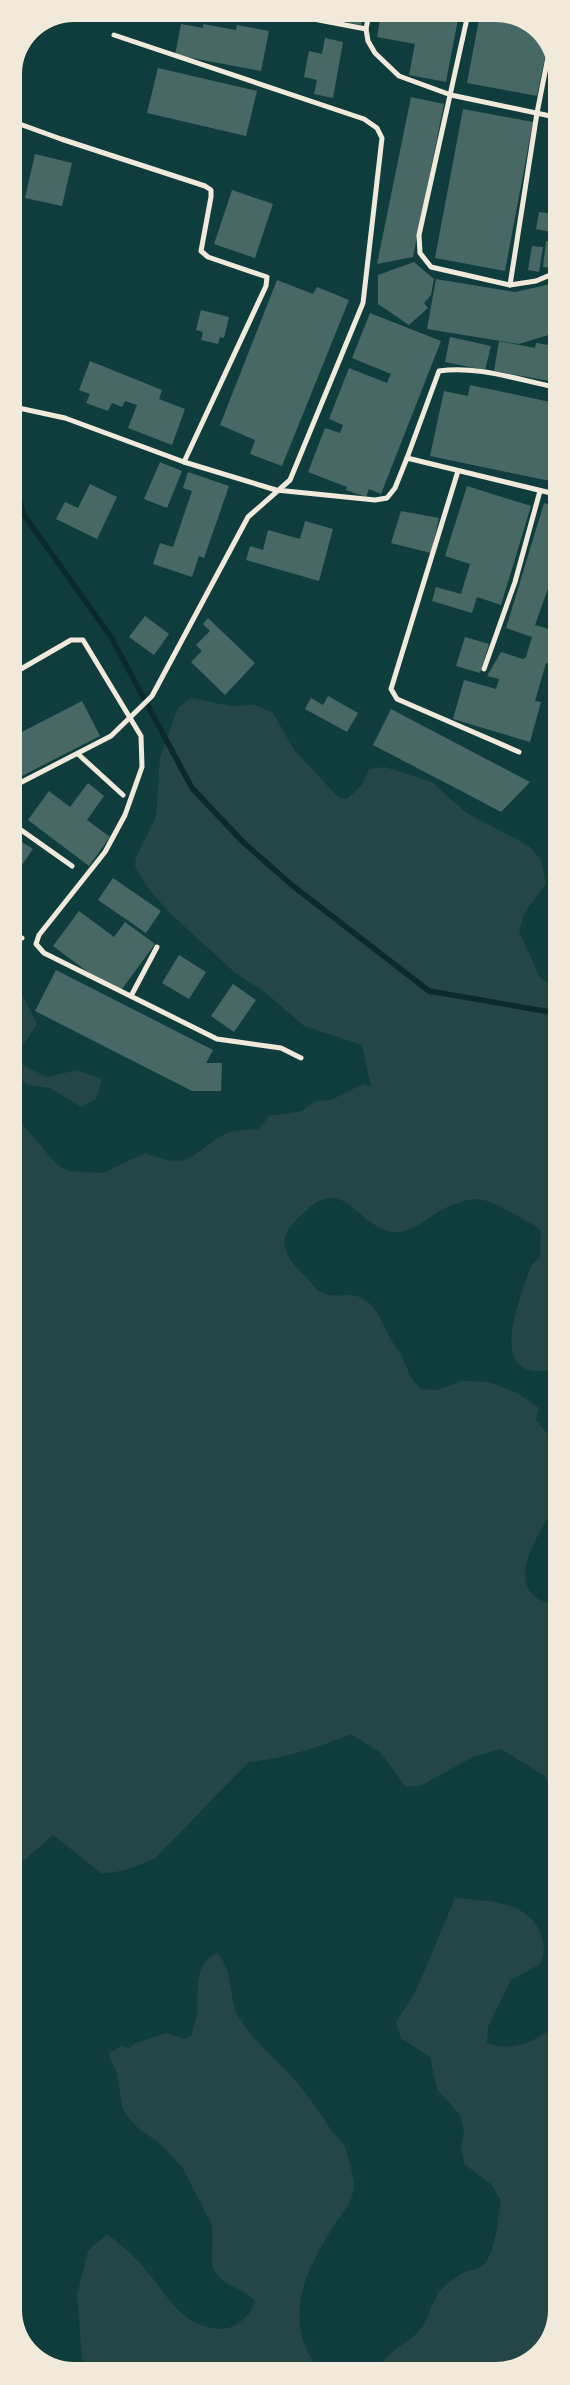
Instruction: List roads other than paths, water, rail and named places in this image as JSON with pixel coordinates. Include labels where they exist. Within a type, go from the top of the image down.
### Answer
[{"type":"street","points":[[332,23],[366,29]]},
{"type":"street","points":[[367,23],[366,29],[368,40],[375,53],[399,76],[451,94],[548,115]]},
{"type":"street","points":[[466,23],[419,235],[420,253],[431,267],[510,285],[536,281],[548,276]]},
{"type":"street","points":[[22,782],[111,736],[152,696],[235,538],[248,517],[276,490],[290,480],[363,303],[382,138],[377,128],[364,119],[114,36]]},
{"type":"street","points":[[510,285],[546,66]]},
{"type":"street","points":[[22,125],[205,186],[210,190],[211,197],[201,251],[208,256],[265,275],[268,281],[184,462]]},
{"type":"street","points":[[22,408],[65,418],[184,462],[276,490],[376,500],[387,498],[395,488],[439,371],[454,369],[472,371],[548,386]]},
{"type":"street","points":[[407,458],[548,493]]},
{"type":"street","points":[[458,471],[390,690],[397,699],[519,752]]},
{"type":"street","points":[[484,669],[515,582],[540,491]]},
{"type":"street","points":[[22,668],[71,640],[77,638],[82,640],[141,736],[142,767],[124,815],[105,852],[39,935],[36,944],[44,953],[217,1039],[281,1048],[301,1058]]},
{"type":"street","points":[[78,754],[123,795]]},
{"type":"street","points":[[22,831],[72,866]]},
{"type":"street","points":[[131,996],[157,947]]},
{"type":"waterway","points":[[22,509],[24,515],[111,637],[192,788],[244,843],[293,886],[429,991],[548,1012]]}]
